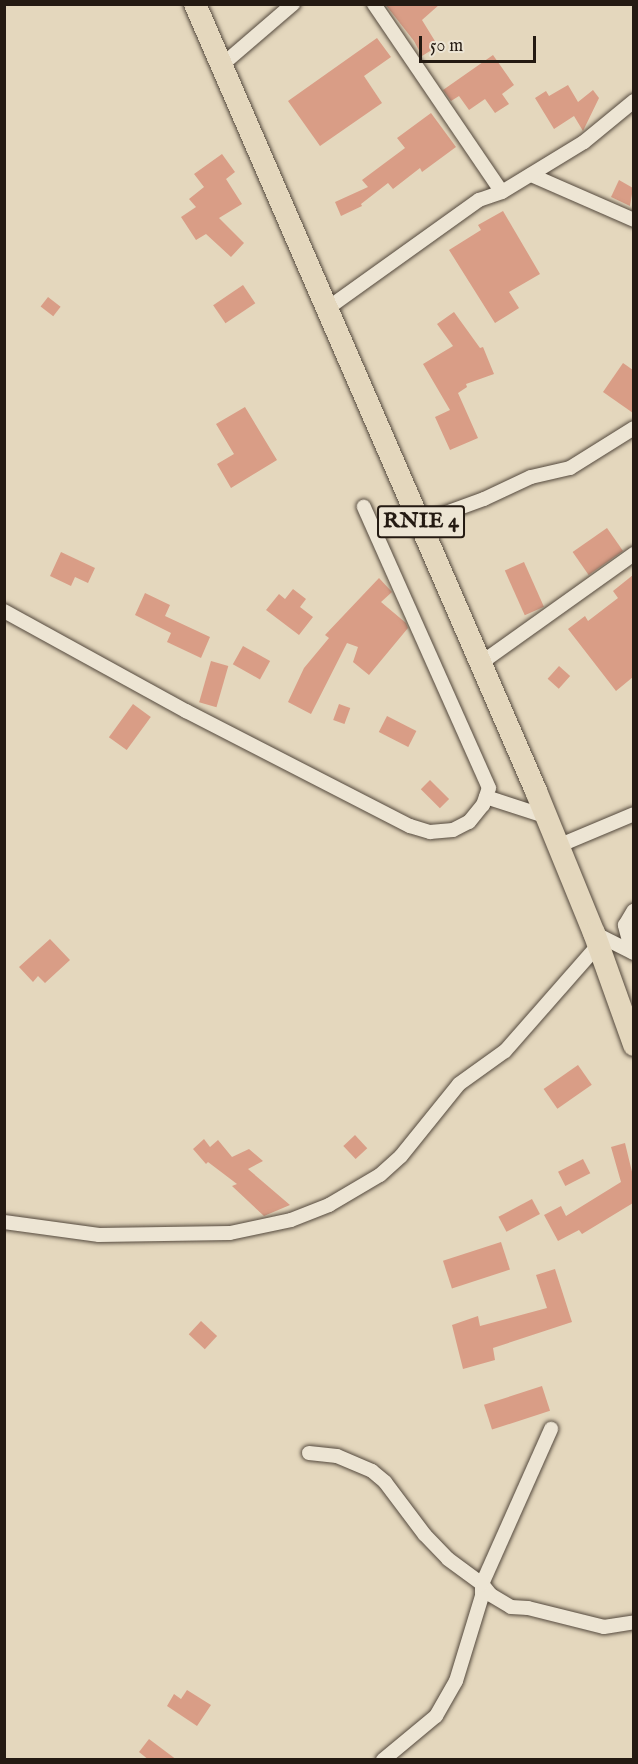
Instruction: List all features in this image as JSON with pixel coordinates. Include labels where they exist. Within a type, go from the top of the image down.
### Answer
[{"type":"main road","name":"RNIE 4","points":[[195,4],[421,522],[558,846],[596,939],[633,1045]]},
{"type":"street","points":[[222,65],[293,4]]},
{"type":"street","points":[[374,4],[502,192]]},
{"type":"street","points":[[328,308],[479,200],[502,192],[584,142],[633,101]]},
{"type":"street","points":[[531,175],[633,220]]},
{"type":"street","points":[[421,522],[484,499],[531,477],[570,468],[633,428]]},
{"type":"street","points":[[4,611],[186,711],[410,826],[430,832],[453,830],[469,822],[486,797],[489,788],[364,507]]},
{"type":"street","points":[[481,663],[633,554]]},
{"type":"street","points":[[486,797],[544,816]]},
{"type":"street","points":[[558,846],[633,814]]},
{"type":"street","points":[[633,910],[625,925],[633,952]]},
{"type":"street","points":[[4,1222],[99,1235],[230,1233],[291,1220],[328,1205],[380,1175],[401,1156],[459,1084],[492,1063],[505,1051],[596,939],[633,952]]},
{"type":"street","points":[[382,1760],[435,1716],[456,1681],[482,1596],[482,1584],[551,1429]]},
{"type":"street","points":[[309,1453],[337,1456],[372,1471],[386,1482],[425,1535],[448,1559],[482,1584],[492,1595],[511,1607],[528,1608],[604,1627],[633,1622]]},
{"type":"building","points":[[385,4],[440,4],[422,20],[438,46],[422,56],[414,41]]},
{"type":"building","points":[[377,38],[391,57],[364,76],[382,103],[320,146],[288,101]]},
{"type":"building","points":[[493,55],[514,85],[502,94],[509,104],[495,113],[485,99],[469,110],[459,96],[451,101],[443,90]]},
{"type":"building","points":[[568,85],[578,102],[593,90],[599,98],[583,131],[574,116],[554,129],[535,98],[546,91],[549,96]]},
{"type":"building","points":[[431,113],[456,147],[422,172],[420,168],[393,189],[388,183],[361,204],[362,206],[341,216],[335,202],[368,187],[362,180],[405,148],[397,138]]},
{"type":"building","points":[[222,154],[235,172],[226,179],[242,204],[219,218],[244,243],[231,257],[206,234],[196,240],[181,217],[196,207],[189,199],[204,187],[194,174]]},
{"type":"building","points":[[619,180],[633,188],[630,206],[611,197]]},
{"type":"building","points":[[503,211],[540,274],[509,292],[519,308],[495,323],[449,250],[481,230],[478,225]]},
{"type":"building","points":[[243,285],[255,303],[225,323],[213,305]]},
{"type":"building","points":[[48,297],[61,307],[53,316],[41,306]]},
{"type":"building","points":[[454,312],[480,348],[483,347],[494,374],[466,384],[467,387],[458,393],[478,438],[450,450],[435,417],[450,410],[423,364],[453,346],[437,324]]},
{"type":"building","points":[[623,363],[633,370],[633,413],[603,392]]},
{"type":"building","points":[[245,407],[277,460],[231,488],[217,464],[234,454],[216,424]]},
{"type":"building","points":[[607,528],[623,551],[589,575],[573,552]]},
{"type":"building","points":[[61,552],[95,568],[88,583],[75,577],[71,586],[50,576]]},
{"type":"building","points":[[524,562],[544,607],[525,615],[505,571]]},
{"type":"building","points":[[633,575],[633,677],[616,691],[568,629],[585,616],[588,621],[618,598],[613,591]]},
{"type":"building","points":[[379,578],[392,592],[381,602],[406,623],[408,628],[369,675],[353,662],[358,647],[347,643],[311,714],[288,702],[304,668],[329,638],[325,635]]},
{"type":"building","points":[[293,589],[306,599],[300,607],[313,617],[299,635],[266,610],[279,594],[285,599]]},
{"type":"building","points":[[145,593],[170,605],[165,616],[210,637],[201,658],[167,642],[171,633],[135,615]]},
{"type":"building","points":[[243,646],[270,661],[260,679],[233,664]]},
{"type":"building","points":[[211,661],[228,666],[216,707],[199,702]]},
{"type":"building","points":[[559,666],[570,676],[559,689],[548,679]]},
{"type":"building","points":[[133,704],[151,717],[127,750],[109,737]]},
{"type":"building","points":[[339,704],[350,708],[344,724],[333,720]]},
{"type":"building","points":[[387,716],[416,731],[408,747],[379,732]]},
{"type":"building","points":[[430,780],[449,799],[440,808],[421,789]]},
{"type":"building","points":[[50,939],[70,960],[45,983],[38,976],[33,982],[19,967]]},
{"type":"building","points":[[578,1065],[592,1085],[557,1109],[544,1089]]},
{"type":"building","points":[[355,1135],[367,1148],[356,1159],[343,1146]]},
{"type":"building","points":[[204,1139],[210,1147],[218,1140],[232,1157],[249,1149],[263,1161],[248,1169],[290,1205],[264,1216],[232,1186],[237,1184],[208,1162],[206,1164],[193,1149]]},
{"type":"building","points":[[625,1143],[633,1176],[633,1203],[582,1234],[579,1230],[558,1241],[544,1215],[561,1206],[566,1216],[621,1182],[611,1147]]},
{"type":"building","points":[[583,1159],[590,1173],[565,1186],[558,1172]]},
{"type":"building","points":[[532,1199],[540,1214],[506,1232],[498,1217]]},
{"type":"building","points":[[501,1242],[510,1270],[452,1288],[443,1261]]},
{"type":"building","points":[[555,1269],[572,1322],[493,1348],[495,1360],[463,1369],[452,1325],[478,1316],[480,1326],[547,1308],[536,1275]]},
{"type":"building","points":[[201,1321],[217,1336],[205,1349],[189,1334]]},
{"type":"building","points":[[542,1386],[550,1411],[492,1430],[484,1405]]},
{"type":"building","points":[[187,1690],[211,1705],[197,1726],[167,1706],[174,1694],[181,1699]]},
{"type":"building","points":[[149,1739],[177,1760],[149,1760],[139,1752]]}]
